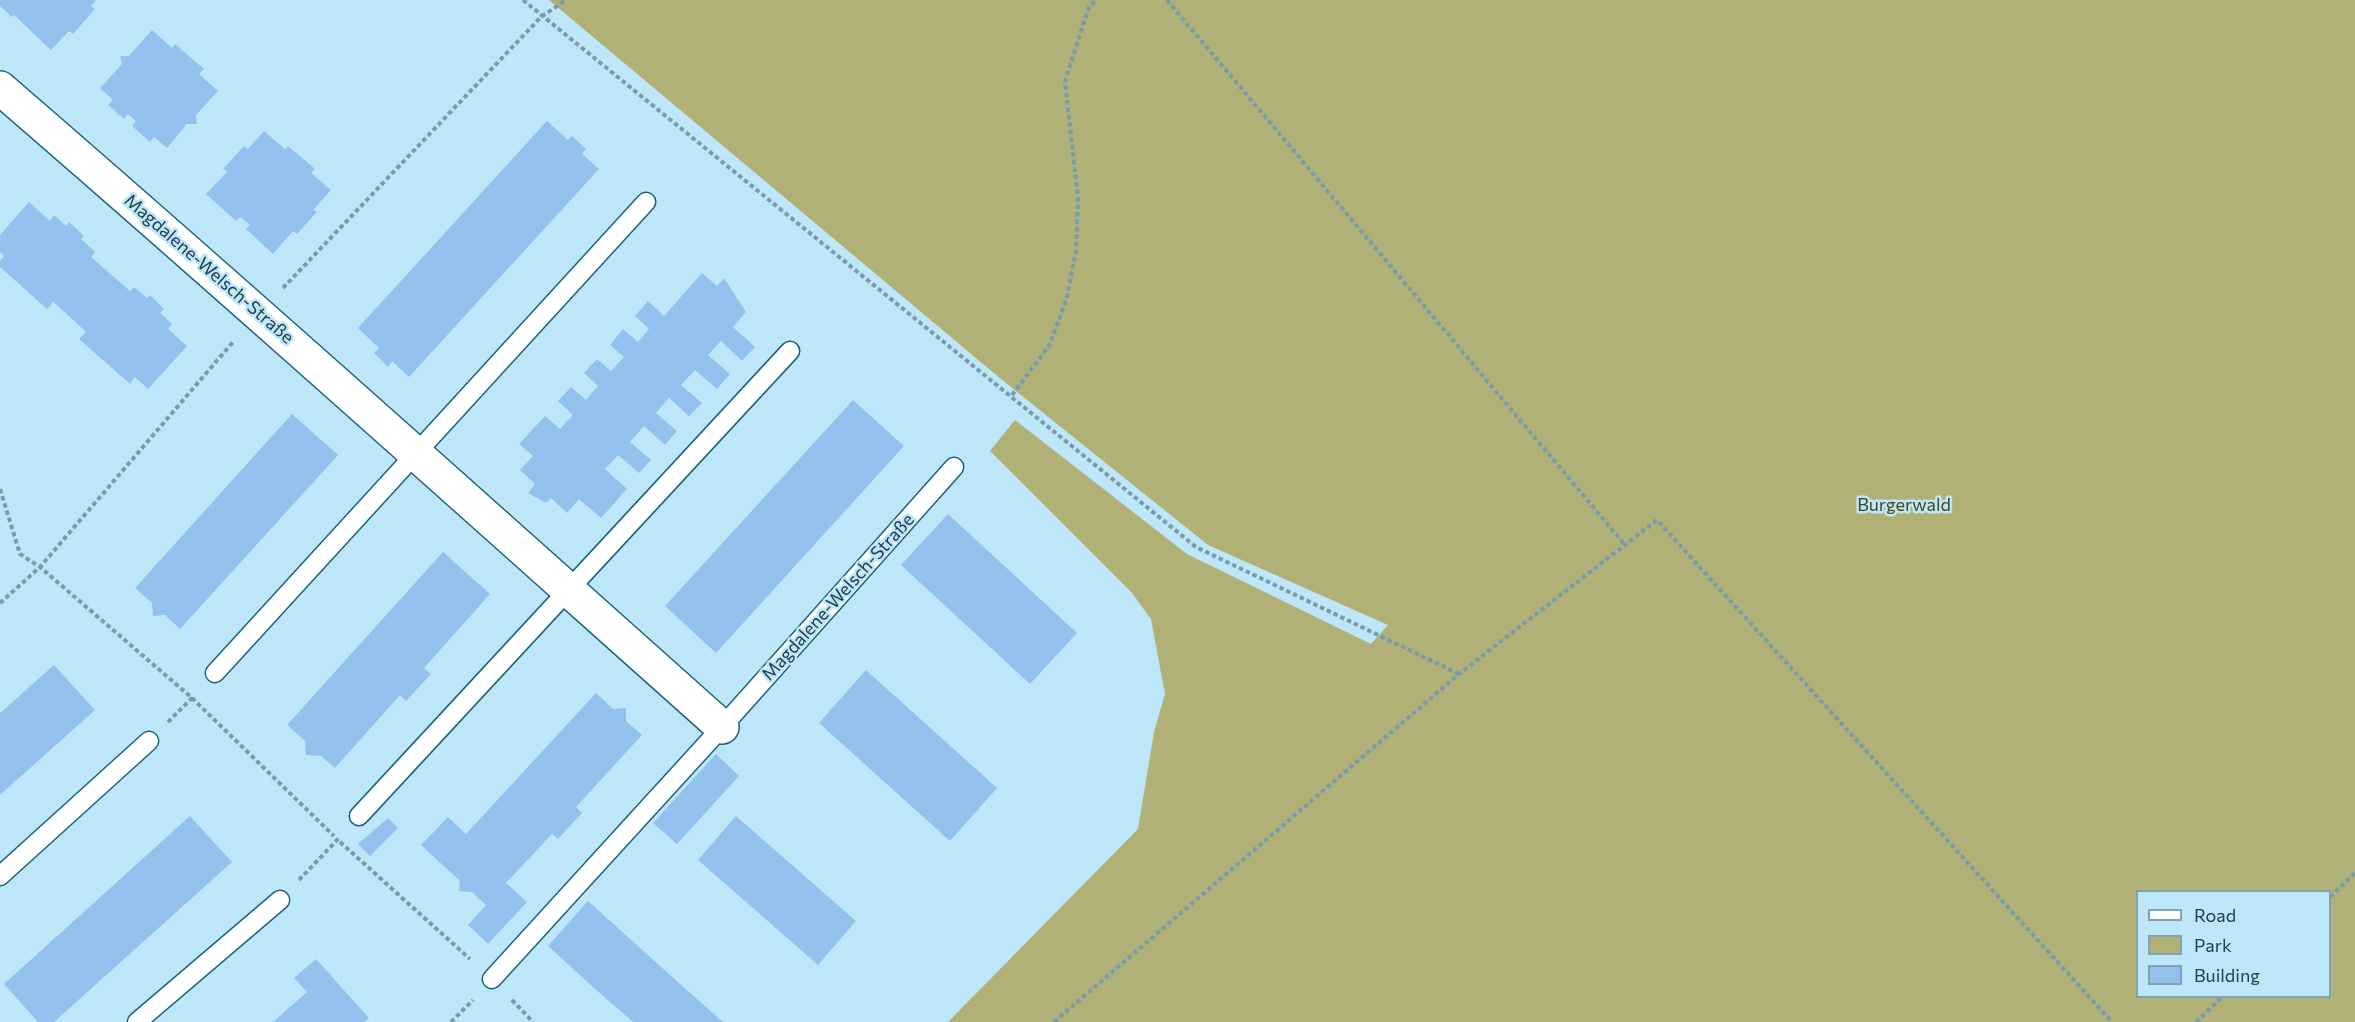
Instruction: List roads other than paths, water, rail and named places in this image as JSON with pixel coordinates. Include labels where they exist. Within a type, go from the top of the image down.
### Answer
[{"type":"street","name":"Magdalene-Welsch-Straße","points":[[0,88],[260,312],[414,455],[722,727]]},
{"type":"lane","points":[[215,673],[646,202]]},
{"type":"lane","points":[[359,816],[790,351]]},
{"type":"lane","name":"Magdalene-Welsch-Straße","points":[[492,980],[954,467]]},
{"type":"lane","points":[[0,876],[149,741]]},
{"type":"lane","points":[[137,1022],[280,900]]},
{"type":"park label","name":"Burgerwald","points":[[1904,505]]}]
